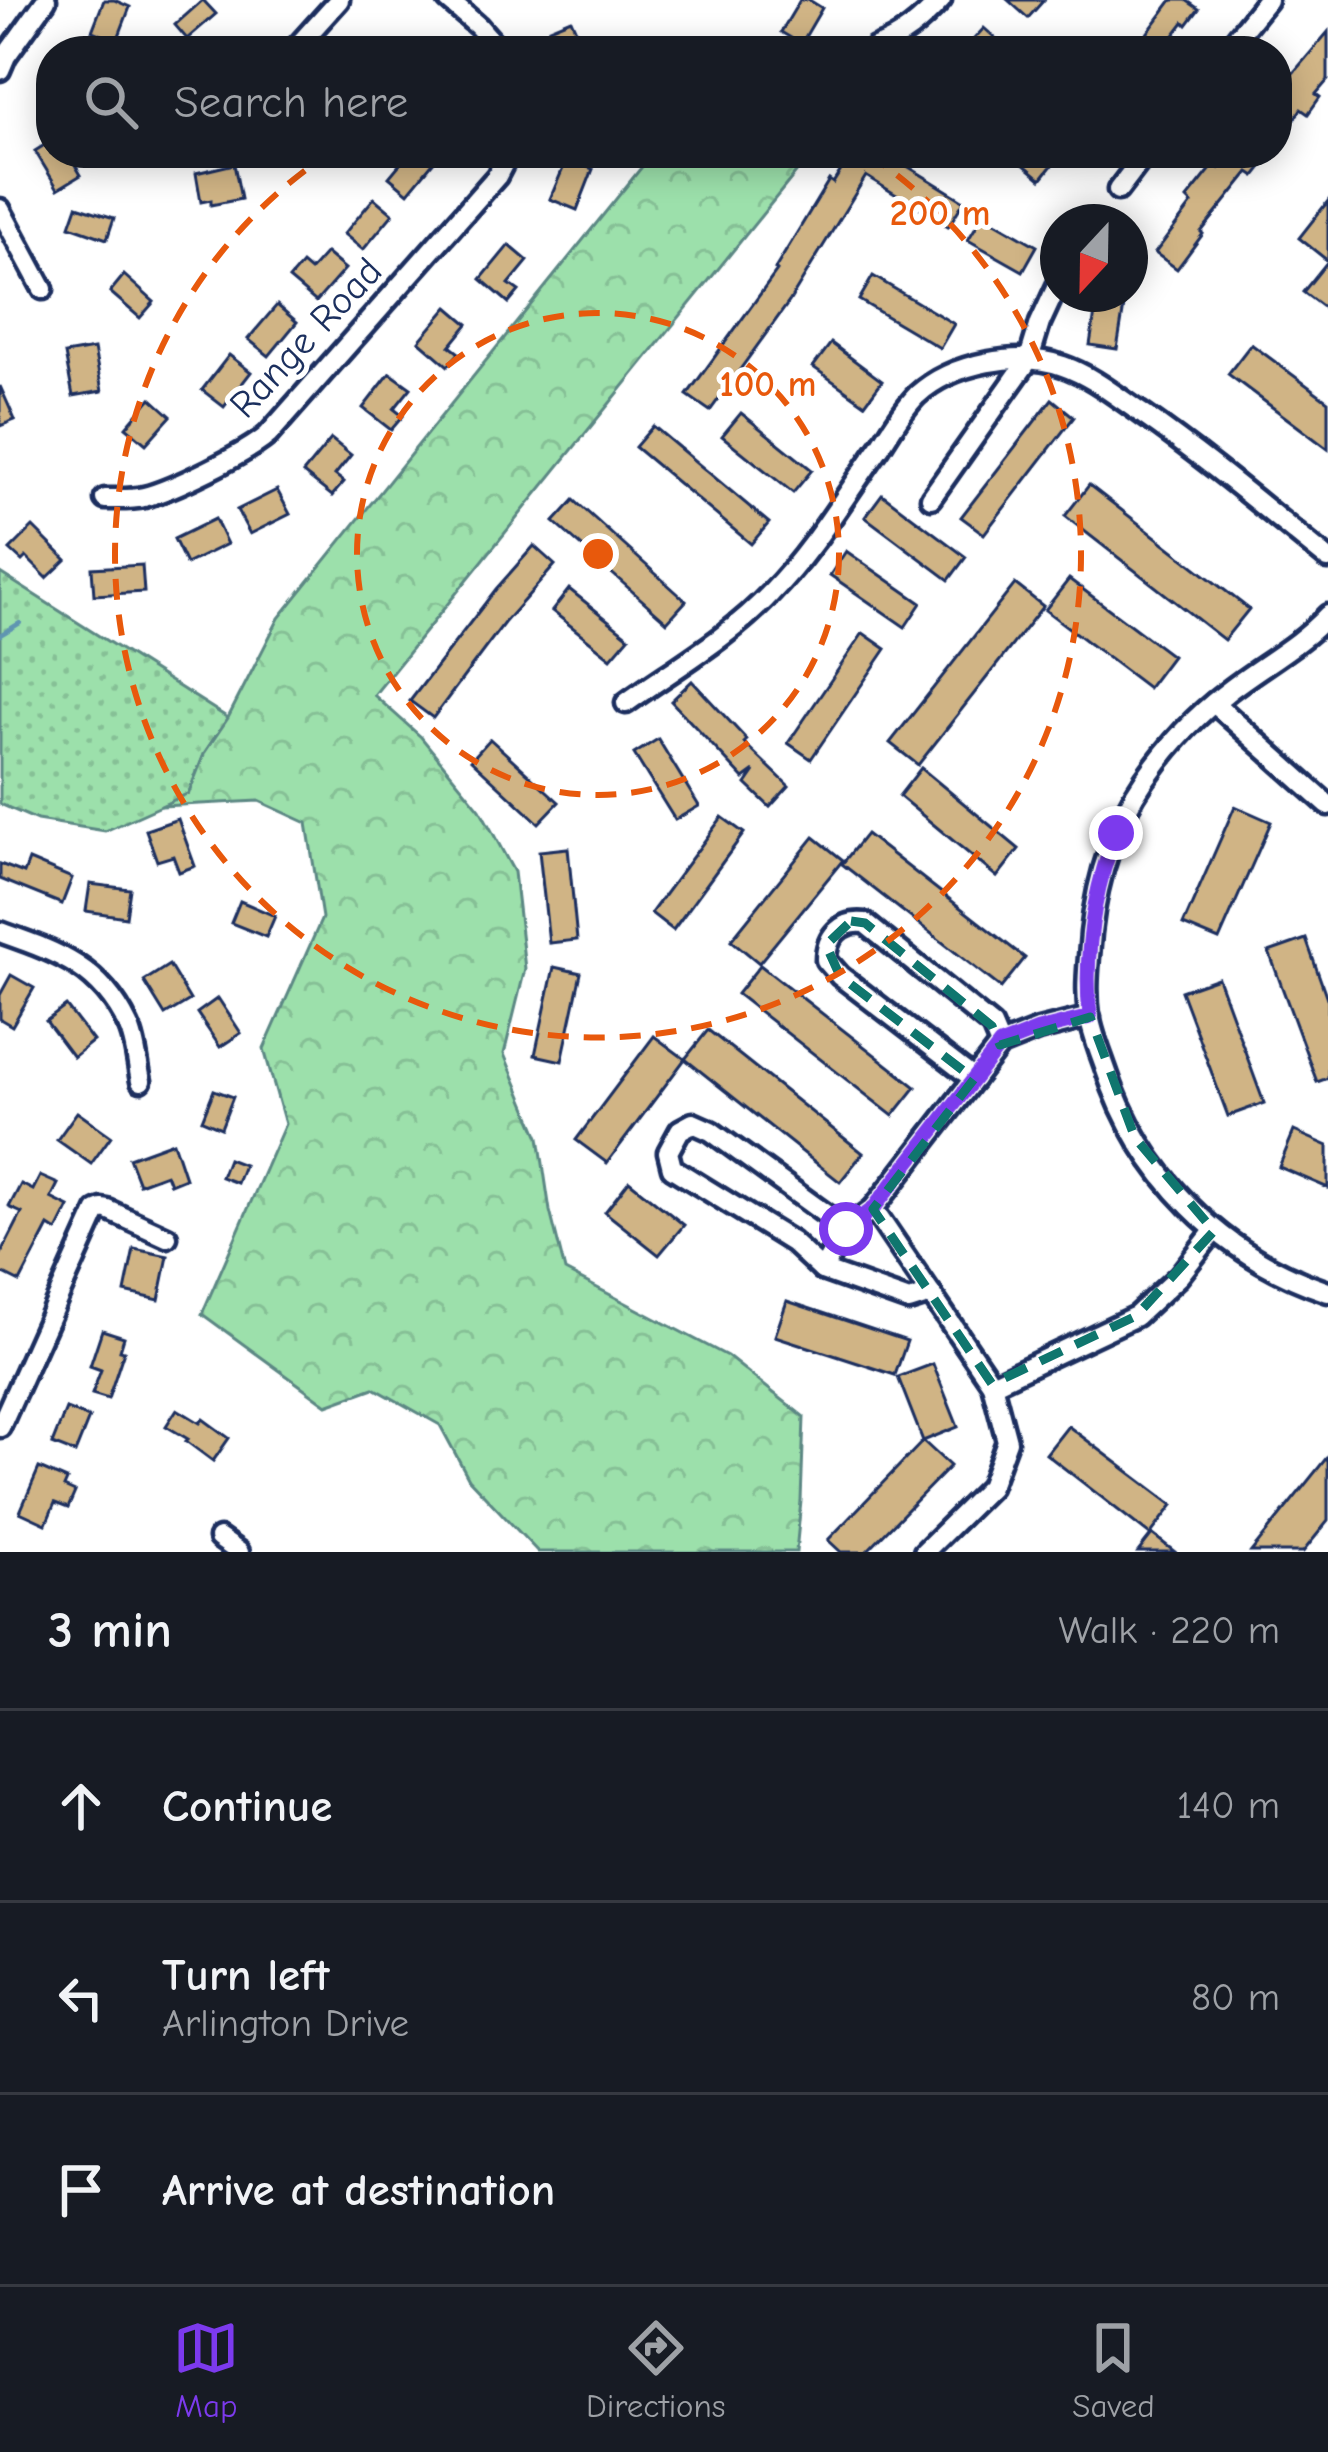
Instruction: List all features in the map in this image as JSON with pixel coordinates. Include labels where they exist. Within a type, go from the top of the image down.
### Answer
[{"type":"street","points":[[0,70],[46,0]]},
{"type":"street","points":[[306,36],[338,0]]},
{"type":"street","points":[[448,0],[487,36]]},
{"type":"street","points":[[901,36],[940,0]]},
{"type":"street","points":[[1236,36],[1257,4]]},
{"type":"street","name":"Range Road","points":[[105,499],[129,500],[157,493],[257,444],[501,168]]},
{"type":"street","points":[[1118,190],[1135,168]]},
{"type":"street","points":[[0,209],[44,289]]},
{"type":"street","points":[[932,498],[1029,359],[1045,312]]},
{"type":"street","points":[[626,703],[736,625],[770,595],[812,547],[917,396],[953,372],[993,363],[1029,359],[1061,364],[1093,379],[1176,438],[1328,559]]},
{"type":"street","points":[[1328,615],[1214,703],[1167,749],[1142,784],[1106,857],[1093,914],[1086,981],[1090,1017],[1111,1085],[1135,1138],[1169,1186],[1214,1231],[1280,1273],[1328,1292]]},
{"type":"street","points":[[1214,703],[1328,806]]},
{"type":"street","points":[[974,1079],[839,976],[826,960],[826,945],[837,930],[851,921],[865,923],[992,1026],[1000,1045]]},
{"type":"street","points":[[0,932],[59,953],[97,980],[130,1028],[141,1081]]},
{"type":"street","points":[[822,1270],[846,1229],[873,1209],[1000,1045],[1090,1017]]},
{"type":"street","points":[[846,1229],[693,1123],[680,1130],[668,1152],[672,1168],[792,1242],[822,1270],[909,1301],[931,1294]]},
{"type":"street","points":[[873,1209],[992,1384],[1007,1441],[989,1487],[924,1552]]},
{"type":"street","points":[[0,1427],[97,1211],[108,1210],[167,1237]]},
{"type":"street","points":[[992,1384],[1136,1316],[1179,1276],[1214,1231]]},
{"type":"street","points":[[219,1538],[239,1552]]},
{"type":"highlighted area","points":[[851,921],[865,923],[992,1026],[1000,1045],[1090,1017],[1135,1138],[1214,1231],[1136,1316],[992,1384],[873,1209],[974,1079],[840,976],[826,945]]},
{"type":"green space","points":[[641,168],[800,168],[374,695],[421,737],[480,809],[514,872],[525,969],[504,1054],[539,1137],[565,1271],[727,1356],[804,1417],[796,1552],[538,1552],[469,1479],[440,1425],[374,1388],[327,1405],[202,1314],[285,1124],[264,1049],[322,918],[307,823],[259,801],[161,806],[189,793],[205,752],[228,718],[279,618]]},
{"type":"green space","points":[[0,573],[228,718],[205,752],[188,794],[105,831],[37,820],[0,804]]},
{"type":"building","points":[[104,0],[130,7],[119,36],[92,31]]},
{"type":"building","points":[[203,0],[216,14],[190,36],[175,25]]},
{"type":"building","points":[[800,0],[822,8],[806,36],[781,32]]},
{"type":"building","points":[[1008,0],[1044,0],[1028,18]]},
{"type":"building","points":[[1172,0],[1186,0],[1199,9],[1173,36],[1145,36]]},
{"type":"building","points":[[571,19],[578,36],[552,36],[549,28]]},
{"type":"building","points":[[1328,32],[1328,80],[1308,114],[1301,109],[1292,122],[1292,74]]},
{"type":"building","points":[[45,168],[77,168],[81,175],[58,189]]},
{"type":"building","points":[[235,168],[241,199],[211,205],[211,200],[201,202],[196,173]]},
{"type":"building","points":[[396,168],[429,168],[408,193],[389,177]]},
{"type":"building","points":[[563,168],[593,169],[577,210],[550,199]]},
{"type":"building","points":[[842,168],[910,168],[964,201],[948,227],[866,176],[789,302],[710,411],[687,395],[777,271],[829,180],[833,183]]},
{"type":"building","points":[[1028,168],[1050,168],[1041,179]]},
{"type":"building","points":[[1212,168],[1261,168],[1255,176],[1249,172],[1177,269],[1155,253],[1192,204],[1187,199]]},
{"type":"building","points":[[374,198],[393,214],[363,250],[344,234]]},
{"type":"building","points":[[1328,201],[1328,261],[1299,238]]},
{"type":"building","points":[[77,206],[114,218],[107,239],[70,226]]},
{"type":"building","points":[[983,215],[1037,246],[1023,271],[968,240]]},
{"type":"building","points":[[509,245],[528,261],[509,284],[519,291],[509,303],[481,279]]},
{"type":"building","points":[[326,253],[345,269],[316,302],[289,279],[302,264],[310,271]]},
{"type":"building","points":[[1328,261],[1328,311],[1303,292]]},
{"type":"building","points":[[124,275],[154,302],[140,318],[110,292]]},
{"type":"building","points":[[873,276],[954,324],[940,348],[859,300]]},
{"type":"building","points":[[277,305],[297,322],[269,356],[248,339]]},
{"type":"building","points":[[448,307],[468,324],[450,346],[459,353],[448,366],[419,341]]},
{"type":"building","points":[[1095,312],[1123,312],[1117,349],[1090,345]]},
{"type":"building","points":[[831,343],[882,381],[865,404],[813,367]]},
{"type":"building","points":[[1251,344],[1328,401],[1328,449],[1228,374]]},
{"type":"building","points":[[94,349],[102,391],[73,396],[65,354]]},
{"type":"building","points":[[229,355],[251,372],[224,407],[202,390]]},
{"type":"building","points":[[390,373],[411,388],[394,409],[403,416],[391,430],[363,408]]},
{"type":"building","points":[[0,386],[15,420],[0,426]]},
{"type":"building","points":[[151,398],[171,416],[146,444],[126,427]]},
{"type":"building","points":[[1052,399],[1074,417],[984,534],[961,517]]},
{"type":"building","points":[[741,413],[812,470],[793,493],[722,436]]},
{"type":"building","points":[[653,426],[769,523],[751,544],[635,447]]},
{"type":"building","points":[[331,439],[351,455],[335,475],[344,482],[332,496],[303,473]]},
{"type":"building","points":[[1089,485],[1249,609],[1224,640],[1065,516]]},
{"type":"building","points":[[277,490],[290,514],[250,534],[237,510]]},
{"type":"building","points":[[882,494],[966,557],[949,580],[865,517]]},
{"type":"building","points":[[574,500],[686,601],[667,622],[554,522]]},
{"type":"building","points":[[215,519],[227,544],[186,564],[174,539]]},
{"type":"building","points":[[33,527],[66,560],[47,578],[26,557],[22,561],[10,550]]},
{"type":"building","points":[[534,546],[555,565],[504,623],[433,718],[410,701]]},
{"type":"building","points":[[846,551],[921,603],[905,627],[830,575]]},
{"type":"building","points":[[142,565],[144,592],[94,595],[92,568]]},
{"type":"building","points":[[1069,579],[1172,656],[1148,688],[1045,610]]},
{"type":"building","points":[[1015,584],[1043,606],[918,765],[890,743]]},
{"type":"building","points":[[569,589],[629,637],[611,658],[552,611]]},
{"type":"building","points":[[863,633],[886,649],[811,759],[788,743]]},
{"type":"building","points":[[692,681],[747,740],[744,743],[789,786],[770,807],[746,784],[755,771],[744,779],[671,701]]},
{"type":"building","points":[[490,739],[559,802],[539,823],[471,760]]},
{"type":"building","points":[[658,739],[699,806],[675,820],[634,754]]},
{"type":"building","points":[[921,768],[1019,849],[997,877],[899,796]]},
{"type":"building","points":[[1235,806],[1271,822],[1219,940],[1183,925]]},
{"type":"building","points":[[722,817],[744,833],[673,930],[651,913]]},
{"type":"building","points":[[178,819],[195,866],[179,872],[173,856],[157,861],[146,830]]},
{"type":"building","points":[[866,834],[1025,958],[1001,988],[842,864]]},
{"type":"building","points":[[814,837],[843,860],[759,963],[731,940]]},
{"type":"building","points":[[568,848],[577,940],[549,943],[539,851]]},
{"type":"building","points":[[29,860],[72,878],[62,904],[0,879],[0,864],[24,873]]},
{"type":"building","points":[[90,884],[130,889],[126,917],[86,911]]},
{"type":"building","points":[[240,901],[275,916],[266,937],[231,923]]},
{"type":"building","points":[[1306,939],[1328,1001],[1328,1078],[1317,1082],[1269,952]]},
{"type":"building","points":[[169,965],[190,1000],[165,1015],[144,981]]},
{"type":"building","points":[[760,965],[916,1087],[893,1116],[737,994]]},
{"type":"building","points":[[554,967],[581,973],[562,1061],[535,1055]]},
{"type":"building","points":[[11,975],[34,988],[12,1026],[0,1019],[0,995]]},
{"type":"building","points":[[1218,978],[1264,1103],[1228,1116],[1181,991]]},
{"type":"building","points":[[218,998],[241,1033],[220,1047],[197,1013]]},
{"type":"building","points":[[66,1006],[93,1041],[73,1057],[46,1021]]},
{"type":"building","points":[[708,1030],[863,1153],[840,1182],[685,1059]]},
{"type":"building","points":[[654,1036],[685,1059],[607,1163],[576,1140]]},
{"type":"building","points":[[214,1090],[233,1097],[221,1128],[202,1120]]},
{"type":"building","points":[[77,1112],[111,1136],[91,1164],[57,1140]]},
{"type":"building","points":[[1294,1131],[1328,1146],[1328,1188],[1279,1167]]},
{"type":"building","points":[[173,1142],[185,1178],[170,1184],[166,1174],[139,1184],[129,1158]]},
{"type":"building","points":[[228,1159],[244,1165],[237,1183],[221,1177]]},
{"type":"building","points":[[40,1176],[58,1184],[51,1198],[69,1207],[57,1231],[49,1226],[20,1282],[0,1272],[0,1256],[22,1213],[9,1207],[21,1184],[33,1190]]},
{"type":"building","points":[[629,1181],[684,1225],[659,1255],[605,1212]]},
{"type":"building","points":[[134,1249],[168,1256],[159,1300],[125,1292]]},
{"type":"building","points":[[787,1301],[907,1341],[895,1375],[775,1336]]},
{"type":"building","points":[[102,1330],[124,1337],[108,1399],[92,1394],[101,1370],[90,1366]]},
{"type":"building","points":[[933,1364],[958,1427],[923,1441],[898,1377]]},
{"type":"building","points":[[66,1409],[89,1418],[75,1453],[52,1444]]},
{"type":"building","points":[[177,1409],[200,1423],[203,1419],[229,1438],[213,1461],[166,1426]]},
{"type":"building","points":[[1068,1426],[1173,1505],[1150,1535],[1046,1454]]},
{"type":"building","points":[[923,1441],[950,1466],[866,1552],[841,1552],[828,1540]]},
{"type":"building","points":[[1328,1456],[1328,1521],[1303,1552],[1251,1552]]},
{"type":"building","points":[[39,1468],[67,1480],[64,1487],[75,1492],[68,1508],[55,1503],[46,1524],[20,1512]]},
{"type":"building","points":[[1152,1534],[1175,1552],[1138,1552]]},
{"type":"waterway","points":[[0,635],[20,623]]},
{"type":"route","points":[[846,1229],[873,1209],[1000,1045],[1090,1017],[1086,981],[1093,914],[1116,833]]}]
